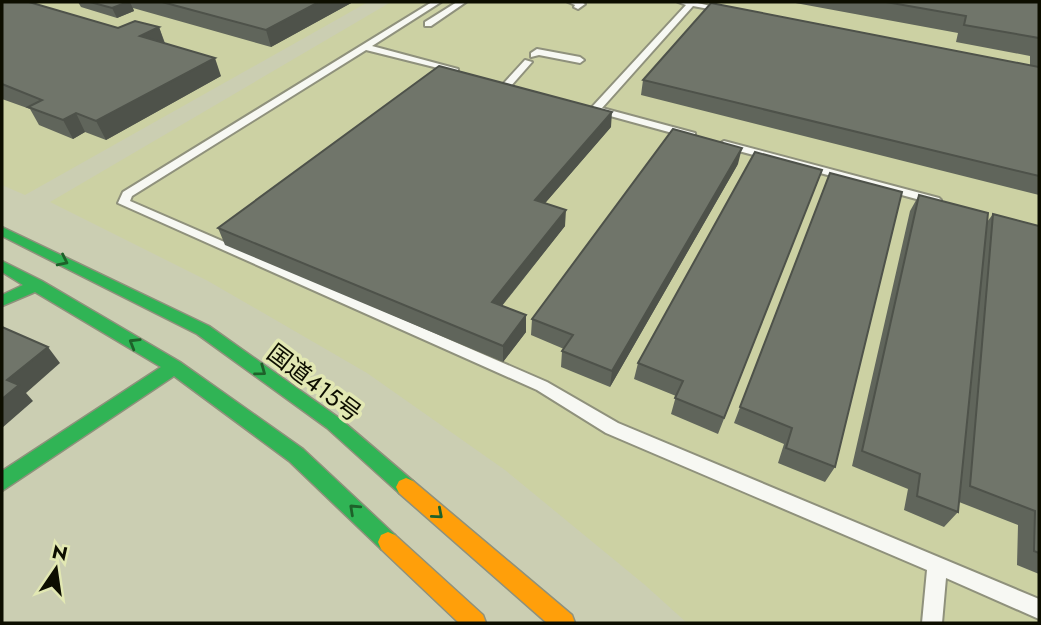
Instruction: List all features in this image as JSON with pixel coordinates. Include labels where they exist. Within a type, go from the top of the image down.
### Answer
[{"type":"main road","name":"国道415号","points":[[2,231],[203,330],[334,423],[564,623]]},
{"type":"main road","points":[[2,266],[174,368],[296,455],[475,623]]},
{"type":"main road","points":[[2,301],[37,285]]},
{"type":"main road","points":[[2,482],[174,368]]},
{"type":"lane","points":[[437,2],[127,194],[124,203],[542,386],[612,428],[1039,609]]},
{"type":"lane","points":[[428,24],[462,2]]},
{"type":"lane","points":[[595,109],[686,3],[731,12]]},
{"type":"lane","points":[[365,47],[469,75]]},
{"type":"lane","points":[[508,85],[537,52],[580,60]]},
{"type":"lane","points":[[495,82],[520,89]]},
{"type":"lane","points":[[582,105],[702,138]]},
{"type":"lane","points":[[716,141],[945,203]]},
{"type":"lane","points":[[932,623],[937,565]]},
{"type":"shaded area","points":[[2,2],[368,2],[25,195],[2,185]]},
{"type":"shaded area","points":[[391,2],[1039,2],[1039,623],[687,623],[505,470],[367,373],[208,281],[50,202]]},
{"type":"building","points":[[2,2],[29,2],[118,28],[135,21],[159,27],[140,36],[215,58],[96,121],[76,113],[63,120],[28,107],[42,100],[2,84]]},
{"type":"building","points":[[90,2],[128,2],[112,8]]},
{"type":"building","points":[[162,2],[319,2],[266,30]]},
{"type":"building","points":[[886,2],[1039,2],[1039,38],[964,25],[966,16]]},
{"type":"building","points":[[711,3],[1039,67],[1039,176],[643,80]]},
{"type":"building","points":[[439,66],[612,112],[535,200],[566,210],[492,302],[526,315],[503,346],[218,228]]},
{"type":"building","points":[[673,129],[742,148],[612,371],[562,351],[573,335],[532,319]]},
{"type":"building","points":[[755,152],[822,170],[724,418],[675,398],[683,381],[638,363]]},
{"type":"building","points":[[830,173],[902,192],[835,467],[786,448],[792,428],[740,407]]},
{"type":"building","points":[[919,195],[988,213],[958,512],[917,496],[920,474],[862,451]]},
{"type":"building","points":[[993,214],[1039,226],[1039,553],[1034,551],[1035,511],[970,486]]},
{"type":"building","points":[[2,327],[48,347],[7,380],[19,385],[2,399]]},
{"type":"traffic: fast","points":[[2,231],[203,330],[333,423],[406,487]]},
{"type":"traffic: fast","points":[[2,266],[174,367],[296,455],[388,542]]},
{"type":"traffic: fast","points":[[2,301],[37,285]]},
{"type":"traffic: fast","points":[[2,482],[174,367]]},
{"type":"traffic: slow","points":[[406,487],[564,623]]},
{"type":"traffic: slow","points":[[388,542],[475,623]]}]
